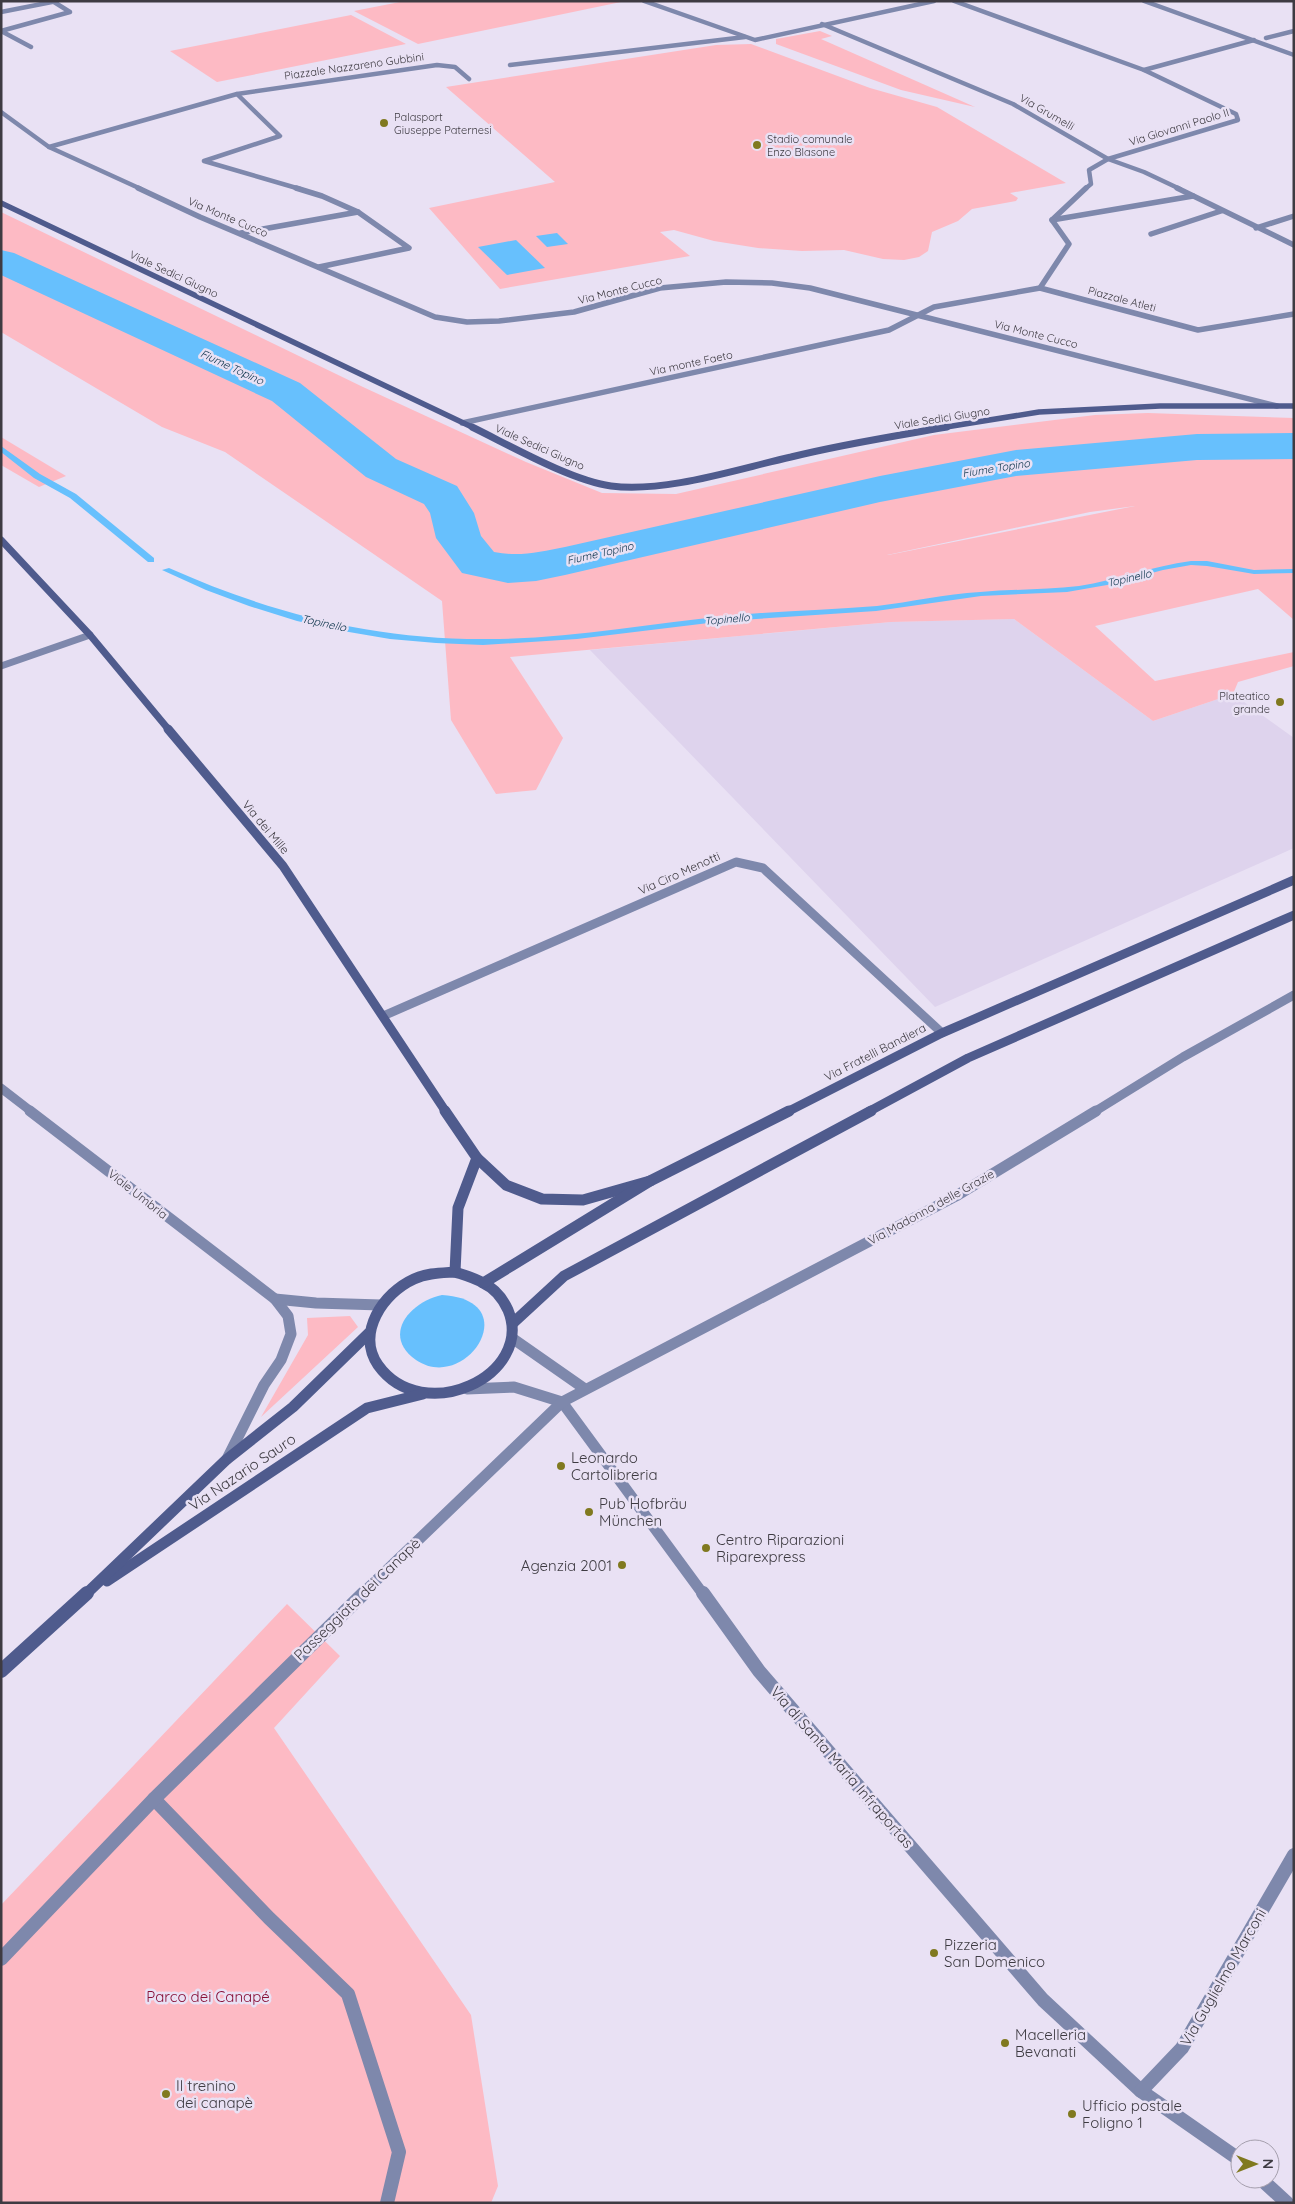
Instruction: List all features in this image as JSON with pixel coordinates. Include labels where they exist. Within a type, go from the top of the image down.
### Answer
[{"type":"main road","name":"Viale Sedici Giugno","points":[[1,203],[575,476],[611,486],[648,487],[690,480],[849,444],[1039,412],[1160,406],[1294,406]]},
{"type":"main road","name":"Via dei Mille","points":[[1,540],[90,635],[283,866],[477,1158],[506,1185],[542,1199],[583,1200],[650,1181]]},
{"type":"main road","name":"Via Fratelli Bandiera","points":[[485,1282],[650,1181],[942,1033],[1294,880]]},
{"type":"main road","points":[[513,1323],[564,1276],[968,1058],[1294,915]]},
{"type":"main road","points":[[455,1272],[458,1208],[477,1158]]},
{"type":"main road","points":[[455,1272],[485,1282],[499,1292],[508,1307],[513,1323],[512,1338],[504,1359],[488,1376],[467,1388],[446,1394],[424,1394],[397,1384],[389,1379],[377,1366],[370,1350],[369,1333],[373,1318],[381,1304],[395,1290],[414,1279],[434,1273],[455,1272]]},
{"type":"main road","name":"Via Nazario Sauro","points":[[1,1671],[85,1595],[226,1460],[293,1407],[369,1333]]},
{"type":"main road","name":"Via Nazario Sauro","points":[[85,1595],[367,1408],[424,1394]]},
{"type":"street","points":[[1,12],[56,1],[70,12],[1,31],[31,47]]},
{"type":"street","points":[[644,1],[754,40],[932,1]]},
{"type":"street","name":"Via Giovanni Paolo II","points":[[954,1],[1144,70],[1236,114],[1238,120],[1108,159]]},
{"type":"street","points":[[1144,1],[1294,55]]},
{"type":"street","name":"Via Grumelli","points":[[822,24],[1014,104],[1108,159],[1144,172],[1294,245]]},
{"type":"street","points":[[1266,38],[1294,31]]},
{"type":"street","points":[[510,65],[745,37]]},
{"type":"street","points":[[1144,70],[1254,40]]},
{"type":"street","name":"Piazzale Nazzareno Gubbini","points":[[50,148],[237,94],[437,65],[454,67],[469,79]]},
{"type":"street","points":[[237,94],[280,136],[204,161],[322,196],[358,212],[409,248],[318,267]]},
{"type":"street","name":"Via Monte Cucco","points":[[1,112],[50,148],[240,234],[435,317],[467,322],[500,321],[574,312],[660,288],[726,282],[772,283],[810,288],[1277,406]]},
{"type":"street","points":[[1052,220],[1091,184],[1089,170],[1108,159]]},
{"type":"street","points":[[1052,220],[1193,196]]},
{"type":"street","points":[[1151,234],[1221,211]]},
{"type":"street","points":[[240,234],[358,212]]},
{"type":"street","points":[[1256,228],[1294,216]]},
{"type":"street","points":[[1040,288],[1069,244],[1052,220]]},
{"type":"street","name":"Piazzale Atleti","points":[[921,316],[934,307],[1040,288],[1198,330],[1294,314]]},
{"type":"street","name":"Via monte Faeto","points":[[462,422],[889,330],[921,316]]},
{"type":"street","points":[[1,666],[90,635]]},
{"type":"street","name":"Via Ciro Menotti","points":[[383,1016],[736,862],[763,868],[942,1033]]},
{"type":"street","name":"Via Madonna delle Grazie","points":[[562,1402],[956,1196],[1184,1056],[1294,995]]},
{"type":"street","name":"Viale Umbria","points":[[1,1088],[275,1300],[288,1316],[291,1334],[281,1360],[264,1385],[226,1460]]},
{"type":"street","points":[[275,1300],[381,1304]]},
{"type":"street","points":[[512,1338],[585,1389]]},
{"type":"street","points":[[467,1388],[514,1387],[562,1402]]},
{"type":"street","name":"Passeggiata dei Canapè","points":[[1,1960],[154,1799],[296,1658],[562,1402]]},
{"type":"street","name":"Via di Santa Maria Infraportas","points":[[562,1402],[602,1454],[759,1671],[1043,2000],[1142,2092],[1230,2153]]},
{"type":"street","points":[[154,1799],[269,1918],[348,1994],[399,2152],[386,2203]]},
{"type":"street","name":"Via Guglielmo Marconi","points":[[1142,2092],[1182,2048],[1294,1855]]},
{"type":"street","points":[[1272,2189],[1287,2203]]},
{"type":"shaded area","points":[[1014,619],[1153,721],[1233,694],[1294,738],[1294,848],[935,1007],[590,650],[891,622]]},
{"type":"green space","points":[[405,1],[621,2],[418,44],[354,11]]},
{"type":"green space","points":[[351,15],[406,44],[217,82],[170,51]]},
{"type":"green space","points":[[820,31],[832,36],[821,39],[975,107],[901,90],[776,44],[776,39]]},
{"type":"green space","name":"Stadio comunale Enzo Blasone","points":[[751,44],[870,88],[937,107],[1066,183],[1010,193],[1018,198],[1016,201],[972,209],[958,221],[932,232],[928,251],[919,257],[904,260],[883,259],[844,250],[802,251],[758,248],[714,241],[674,230],[660,232],[690,256],[500,289],[429,208],[555,182],[446,87],[716,45]]},
{"type":"green space","points":[[1,212],[363,387],[526,462],[602,493],[676,494],[934,435],[1095,415],[1148,413],[1294,418],[1294,620],[1258,589],[1095,626],[1155,681],[1294,652],[1294,666],[1238,682],[1233,694],[1153,721],[1014,619],[891,622],[510,657],[563,738],[536,790],[496,794],[451,720],[442,601],[225,452],[162,427],[1,332]],"holes":[[[1135,506],[887,555],[1090,512]]]},
{"type":"green space","points":[[1,437],[66,476],[39,487],[1,465]]},
{"type":"green space","points":[[350,1316],[358,1327],[261,1417],[308,1335],[307,1318]]},
{"type":"green space","name":"Parco dei Canapé","points":[[287,1604],[340,1656],[274,1728],[471,2015],[498,2186],[491,2203],[1,2203],[1,1905]]},
{"type":"water","points":[[557,233],[568,244],[547,247],[536,236]]},
{"type":"water","points":[[516,240],[545,268],[507,275],[478,247]]},
{"type":"water","points":[[442,1295],[467,1301],[481,1312],[484,1327],[480,1342],[469,1356],[453,1365],[435,1367],[416,1360],[406,1350],[401,1340],[400,1330],[410,1312],[430,1299]]},
{"type":"waterway","name":"Fiume Topino","points":[[1,261],[286,392],[381,468],[441,495],[452,513],[459,538],[478,563],[508,569],[536,567],[565,561],[880,489],[1016,463],[1197,447],[1294,446]]},
{"type":"waterway","name":"Topinello","points":[[1,448],[37,476],[73,496],[151,560]]},
{"type":"waterway","name":"Topinello","points":[[166,570],[208,589],[252,605],[343,629],[436,641],[483,642],[577,636],[725,619],[876,608],[981,594],[1067,590],[1107,583],[1163,568],[1191,563],[1207,563],[1254,572],[1294,571]]},
{"type":"place","name":"Palasport Giuseppe Paternesi","points":[[384,123]]},
{"type":"place","name":"Stadio comunale Enzo Blasone","points":[[757,145]]},
{"type":"place","name":"Plateatico grande","points":[[1280,702]]},
{"type":"place","name":"Leonardo Cartolibreria","points":[[561,1466]]},
{"type":"place","name":"Pub Hofbräu München","points":[[589,1512]]},
{"type":"place","name":"Centro Riparazioni Riparexpress","points":[[706,1548]]},
{"type":"place","name":"Agenzia 2001","points":[[622,1565]]},
{"type":"place","name":"Pizzeria San Domenico","points":[[934,1953]]},
{"type":"place","name":"Macelleria Bevanati","points":[[1005,2043]]},
{"type":"place","name":"Il trenino dei canapè","points":[[166,2094]]},
{"type":"place","name":"Ufficio postale Foligno 1","points":[[1072,2114]]}]
